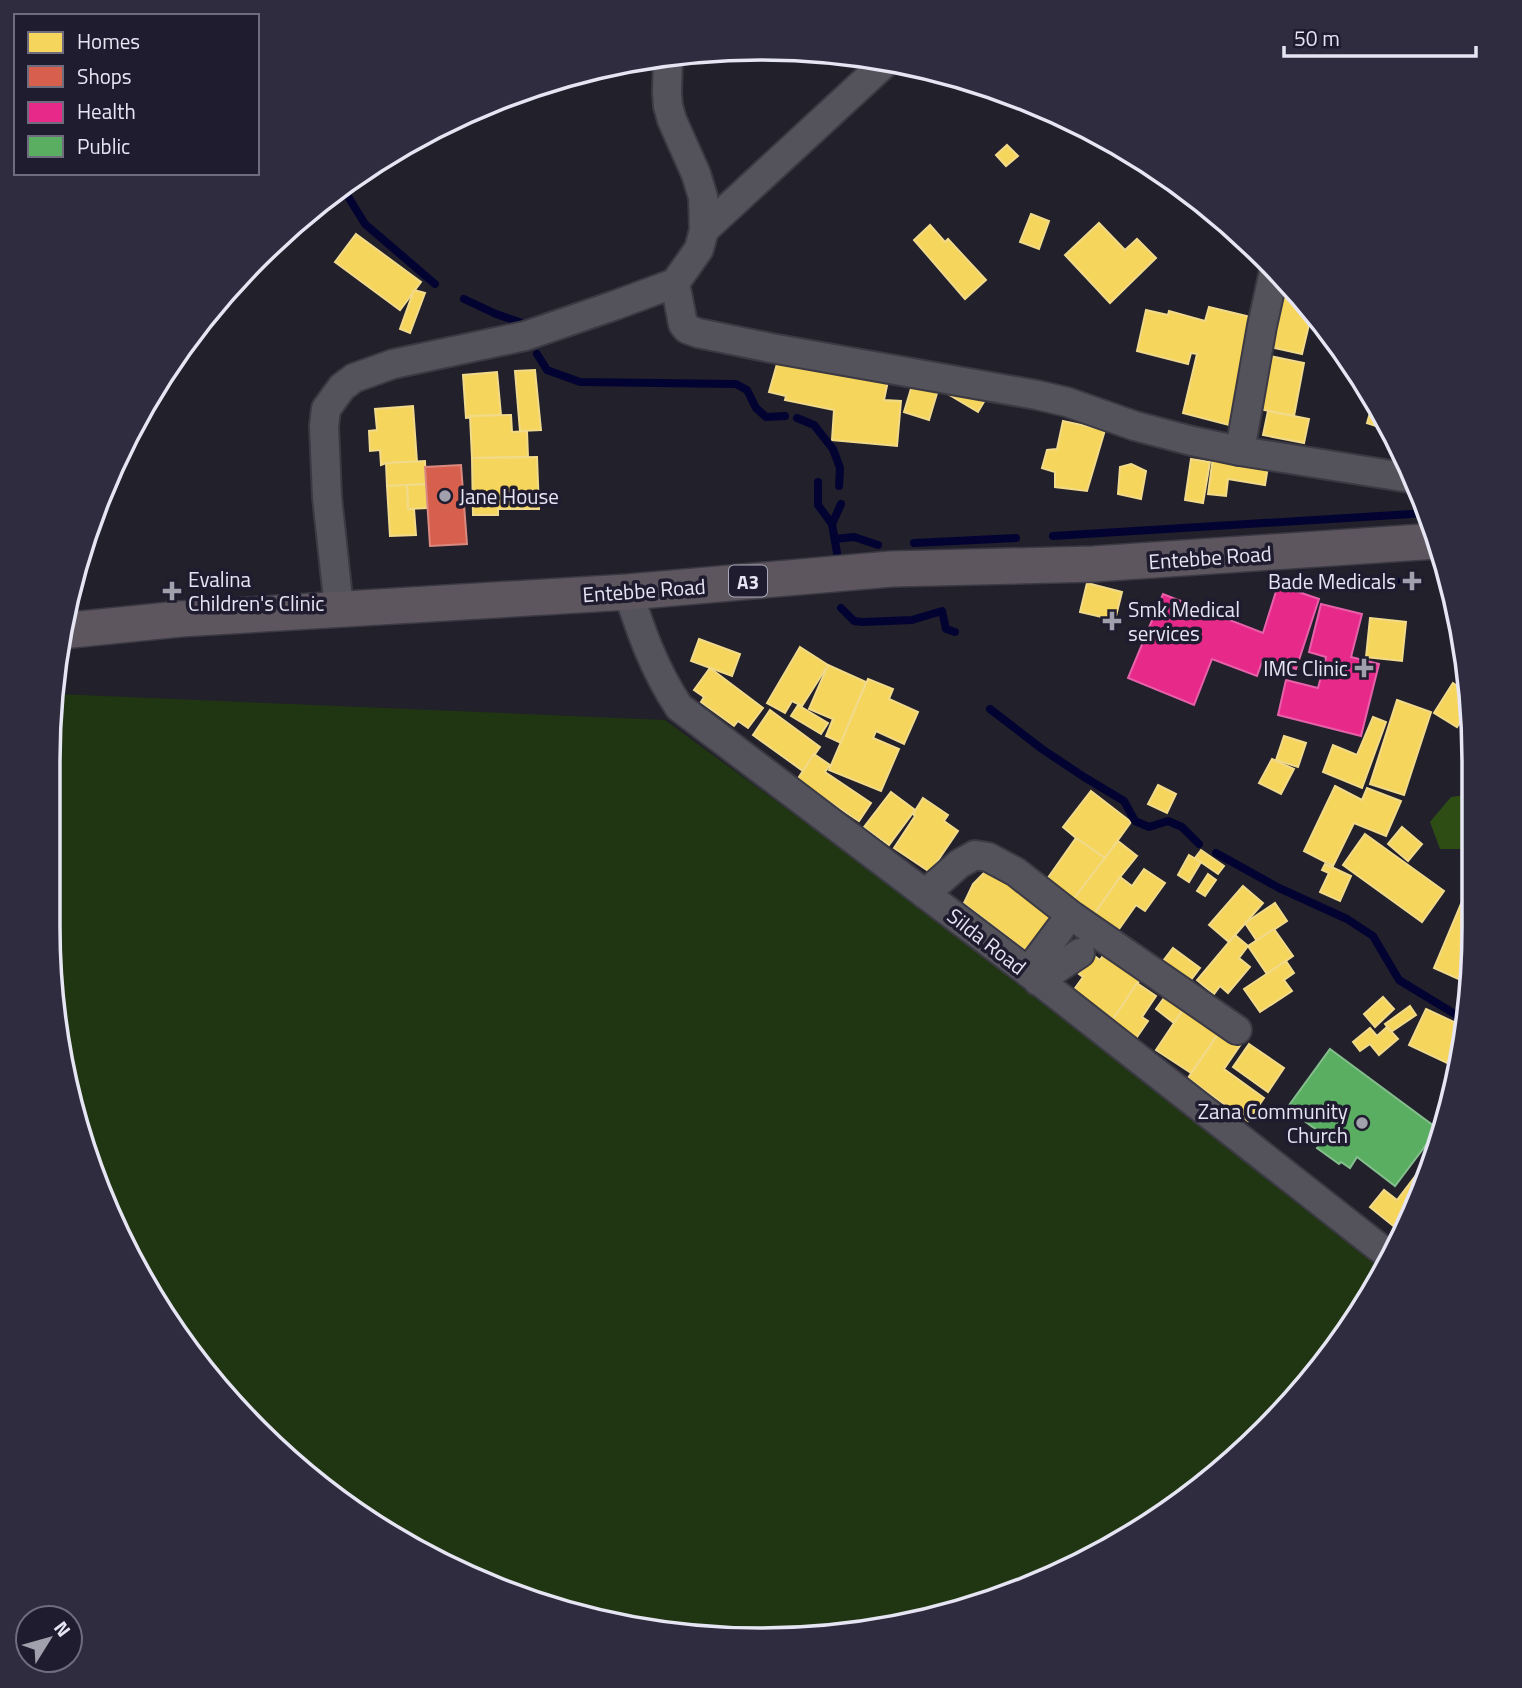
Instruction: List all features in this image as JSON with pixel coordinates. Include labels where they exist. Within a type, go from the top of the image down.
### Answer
[{"type":"main road","name":"Entebbe Road","points":[[72,630],[339,608],[628,592],[891,569],[1094,564],[1427,542]]},
{"type":"street","points":[[339,608],[327,497],[324,425],[326,409],[342,387],[354,378],[393,364],[525,335],[675,283],[699,249],[704,230],[702,197],[696,174],[668,106],[668,66]]},
{"type":"street","points":[[704,230],[877,70]]},
{"type":"street","points":[[1240,451],[1272,281]]},
{"type":"street","points":[[675,283],[683,324],[698,333],[1037,395],[1067,402],[1135,426],[1240,451],[1402,477]]},
{"type":"street","name":"Silda Road","points":[[628,592],[648,650],[664,684],[679,707],[1032,976],[1383,1251]]},
{"type":"street","points":[[925,894],[958,864],[975,855],[988,857],[1016,872],[1072,916],[1237,1030]]},
{"type":"street","points":[[1032,976],[1060,929]]},
{"type":"street","points":[[1032,976],[1080,953]]},
{"type":"green space","points":[[63,694],[665,720],[1058,1007],[1247,1156],[1377,1263],[1318,1354],[1257,1423],[1188,1484],[1112,1535],[1029,1575],[943,1605],[898,1615],[807,1627],[715,1627],[624,1615],[579,1605],[493,1575],[410,1535],[334,1484],[298,1454],[265,1423],[204,1354],[153,1278],[132,1237],[113,1195],[83,1109],[66,1019],[60,927],[60,761]]},
{"type":"green space","points":[[1462,796],[1462,849],[1440,849],[1430,822],[1451,797]]},
{"type":"building: Homes","points":[[1007,145],[1018,156],[1006,166],[996,155]]},
{"type":"building: Homes","points":[[1031,214],[1049,221],[1039,249],[1020,242]]},
{"type":"building: Homes","points":[[1099,223],[1125,250],[1137,239],[1156,258],[1110,303],[1065,255]]},
{"type":"building: Homes","points":[[930,225],[945,242],[948,239],[986,280],[965,299],[914,240]]},
{"type":"building: Homes","points":[[356,234],[421,282],[400,310],[335,262]]},
{"type":"building: Homes","points":[[414,290],[425,293],[410,333],[400,329]]},
{"type":"building: Homes","points":[[1283,292],[1309,324],[1302,354],[1270,347]]},
{"type":"building: Homes","points":[[1209,307],[1259,319],[1233,426],[1183,413],[1197,354],[1191,353],[1188,364],[1137,351],[1146,310],[1168,315],[1169,311],[1205,321]]},
{"type":"building: Homes","points":[[1270,356],[1304,363],[1294,416],[1259,409]]},
{"type":"building: Homes","points":[[779,357],[889,376],[884,400],[901,401],[897,446],[832,440],[834,410],[785,400],[786,396],[769,392]]},
{"type":"building: Homes","points":[[535,370],[541,430],[520,431],[515,371]]},
{"type":"building: Homes","points":[[497,372],[501,415],[466,418],[463,375]]},
{"type":"building: Homes","points":[[913,382],[938,390],[929,420],[904,412]]},
{"type":"building: Homes","points":[[946,393],[985,400],[978,412]]},
{"type":"building: Homes","points":[[413,406],[417,462],[381,465],[380,450],[370,451],[369,431],[377,430],[375,409]]},
{"type":"building: Homes","points":[[1268,411],[1309,419],[1304,443],[1263,435]]},
{"type":"building: Homes","points":[[1370,412],[1377,426],[1367,423]]},
{"type":"building: Homes","points":[[511,415],[512,432],[527,431],[528,457],[472,458],[470,416]]},
{"type":"building: Homes","points":[[1063,421],[1105,430],[1087,491],[1055,487],[1055,472],[1042,468],[1047,450],[1057,449]]},
{"type":"building: Homes","points":[[537,457],[539,509],[498,509],[498,515],[473,515],[472,458]]},
{"type":"building: Homes","points":[[1213,457],[1268,466],[1265,485],[1228,479],[1226,496],[1208,494]]},
{"type":"building: Homes","points":[[1191,459],[1210,462],[1203,503],[1185,500]]},
{"type":"building: Homes","points":[[425,461],[426,484],[387,486],[386,463]]},
{"type":"building: Homes","points":[[1131,464],[1146,471],[1141,499],[1118,494],[1120,467]]},
{"type":"building: Homes","points":[[426,484],[427,508],[408,509],[407,485]]},
{"type":"building: Homes","points":[[407,485],[408,509],[414,509],[416,535],[390,536],[387,486]]},
{"type":"building: Homes","points":[[1087,583],[1122,592],[1115,620],[1080,612]]},
{"type":"building: Homes","points":[[1370,618],[1406,622],[1402,661],[1366,657]]},
{"type":"building: Homes","points":[[699,639],[740,654],[732,676],[691,661]]},
{"type":"building: Homes","points":[[800,647],[828,665],[802,706],[792,701],[785,713],[767,703]]},
{"type":"building: Homes","points":[[828,665],[866,682],[841,743],[826,736],[833,719],[809,709]]},
{"type":"building: Homes","points":[[710,668],[763,708],[748,728],[738,721],[734,726],[701,702],[704,697],[694,690]]},
{"type":"building: Homes","points":[[868,679],[893,689],[889,699],[918,712],[904,744],[876,731],[873,738],[899,749],[881,791],[829,770]]},
{"type":"building: Homes","points":[[1453,683],[1458,686],[1461,720],[1457,727],[1434,713]]},
{"type":"building: Homes","points":[[1397,700],[1431,712],[1404,795],[1370,784]]},
{"type":"building: Homes","points":[[798,705],[828,723],[821,734],[791,716]]},
{"type":"building: Homes","points":[[770,710],[820,747],[803,771],[753,735]]},
{"type":"building: Homes","points":[[1373,717],[1386,722],[1362,788],[1323,772],[1333,745],[1357,755]]},
{"type":"building: Homes","points":[[1284,736],[1306,743],[1298,767],[1276,760]]},
{"type":"building: Homes","points":[[814,754],[830,765],[825,772],[871,803],[859,821],[797,780]]},
{"type":"building: Homes","points":[[1272,759],[1294,769],[1281,794],[1259,783]]},
{"type":"building: Homes","points":[[1158,785],[1176,794],[1167,813],[1148,804]]},
{"type":"building: Homes","points":[[1335,786],[1362,800],[1367,788],[1401,801],[1386,836],[1354,823],[1333,866],[1304,851]]},
{"type":"building: Homes","points":[[1091,791],[1131,822],[1105,858],[1063,827]]},
{"type":"building: Homes","points":[[891,792],[915,810],[889,845],[864,827]]},
{"type":"building: Homes","points":[[923,798],[948,815],[944,821],[958,831],[930,872],[894,848],[915,816],[913,814]]},
{"type":"building: Homes","points":[[1402,827],[1422,844],[1408,861],[1388,844]]},
{"type":"building: Homes","points":[[1365,834],[1444,891],[1422,922],[1343,865]]},
{"type":"building: Homes","points":[[1076,838],[1105,858],[1072,901],[1045,882]]},
{"type":"building: Homes","points":[[1118,841],[1137,856],[1093,916],[1072,901]]},
{"type":"building: Homes","points":[[1201,850],[1224,866],[1218,874],[1195,858]]},
{"type":"building: Homes","points":[[1189,855],[1201,862],[1189,882],[1178,875]]},
{"type":"building: Homes","points":[[1325,864],[1351,876],[1340,901],[1320,892],[1329,873],[1322,870]]},
{"type":"building: Homes","points":[[1144,869],[1165,883],[1145,911],[1136,905],[1117,932],[1093,916],[1120,877],[1132,886]]},
{"type":"building: Homes","points":[[994,870],[1063,912],[1032,956],[964,903],[973,884],[984,873]]},
{"type":"building: Homes","points":[[1208,874],[1216,880],[1205,896],[1197,891]]},
{"type":"building: Homes","points":[[1243,886],[1263,903],[1229,942],[1209,925]]},
{"type":"building: Homes","points":[[1462,902],[1460,980],[1434,968]]},
{"type":"building: Homes","points":[[1275,903],[1287,921],[1257,941],[1245,923]]},
{"type":"building: Homes","points":[[1274,929],[1293,956],[1267,974],[1248,946]]},
{"type":"building: Homes","points":[[1235,935],[1248,946],[1239,958],[1250,967],[1228,993],[1220,986],[1214,994],[1197,980]]},
{"type":"building: Homes","points":[[1108,948],[1144,974],[1113,1019],[1073,991],[1083,977],[1079,974],[1093,955],[1100,960]]},
{"type":"building: Homes","points":[[1173,948],[1200,968],[1187,985],[1160,965]]},
{"type":"building: Homes","points":[[1286,961],[1294,973],[1284,980],[1292,991],[1260,1012],[1244,989]]},
{"type":"building: Homes","points":[[1137,983],[1156,996],[1142,1017],[1148,1021],[1135,1040],[1110,1024]]},
{"type":"building: Homes","points":[[1169,991],[1186,1005],[1174,1023],[1156,1009]]},
{"type":"building: Homes","points":[[1383,997],[1394,1009],[1375,1027],[1364,1014]]},
{"type":"building: Homes","points":[[1186,1005],[1221,1030],[1191,1073],[1156,1050]]},
{"type":"building: Homes","points":[[1410,1006],[1416,1015],[1391,1032],[1385,1024]]},
{"type":"building: Homes","points":[[1426,1009],[1455,1023],[1449,1064],[1409,1045]]},
{"type":"building: Homes","points":[[1387,1027],[1398,1039],[1379,1055],[1370,1044],[1360,1051],[1353,1042],[1370,1028],[1377,1036]]},
{"type":"building: Homes","points":[[1221,1030],[1241,1044],[1224,1069],[1264,1098],[1248,1121],[1188,1078]]},
{"type":"building: Homes","points":[[1249,1044],[1284,1068],[1268,1092],[1233,1067]]},
{"type":"building: Homes","points":[[1417,1174],[1395,1227],[1370,1207],[1384,1190],[1397,1200]]},
{"type":"building: Shops","name":"Jane House","points":[[461,465],[467,544],[430,546],[425,467]]},
{"type":"building: Health","points":[[1278,585],[1319,599],[1296,669],[1263,659],[1257,676],[1212,659],[1194,705],[1128,678],[1163,594],[1263,633]]},
{"type":"building: Health","points":[[1321,604],[1362,614],[1351,657],[1379,664],[1361,736],[1278,715],[1286,680],[1318,688],[1326,657],[1309,652]]},
{"type":"building: Public","points":[[1330,1049],[1434,1126],[1428,1142],[1395,1186],[1357,1157],[1350,1168],[1341,1162],[1339,1164],[1317,1148],[1326,1137],[1287,1108]]},
{"type":"waterway","points":[[346,195],[365,224],[435,284]]},
{"type":"waterway","points":[[464,299],[522,323]]},
{"type":"waterway","points":[[537,354],[547,370],[580,382],[736,384],[747,390],[756,408],[766,417],[785,416]]},
{"type":"waterway","points":[[797,418],[814,425],[833,449],[840,468],[839,486]]},
{"type":"waterway","points":[[818,482],[818,505],[832,524],[837,553]]},
{"type":"waterway","points":[[832,524],[841,504]]},
{"type":"waterway","points":[[1053,536],[1417,514]]},
{"type":"waterway","points":[[835,539],[854,537],[878,545]]},
{"type":"waterway","points":[[914,543],[1016,538]]},
{"type":"waterway","points":[[1381,580],[1396,581]]},
{"type":"waterway","points":[[841,608],[854,621],[863,622],[912,620],[942,611],[946,629],[955,632]]},
{"type":"waterway","points":[[990,709],[1042,749],[1124,801],[1135,821],[1149,827],[1168,821],[1182,827],[1199,844]]},
{"type":"waterway","points":[[1216,853],[1279,888],[1347,919],[1373,936],[1399,980],[1456,1015]]},
{"type":"place","name":"Jane House","points":[[445,496]]},
{"type":"place","name":"Bade Medicals","points":[[1412,581]]},
{"type":"place","name":"Evalina Children's Clinic","points":[[172,591]]},
{"type":"place","name":"Smk Medical services","points":[[1112,621]]},
{"type":"place","name":"IMC Clinic","points":[[1364,668]]},
{"type":"place","name":"Zana Community Church","points":[[1362,1123]]}]
